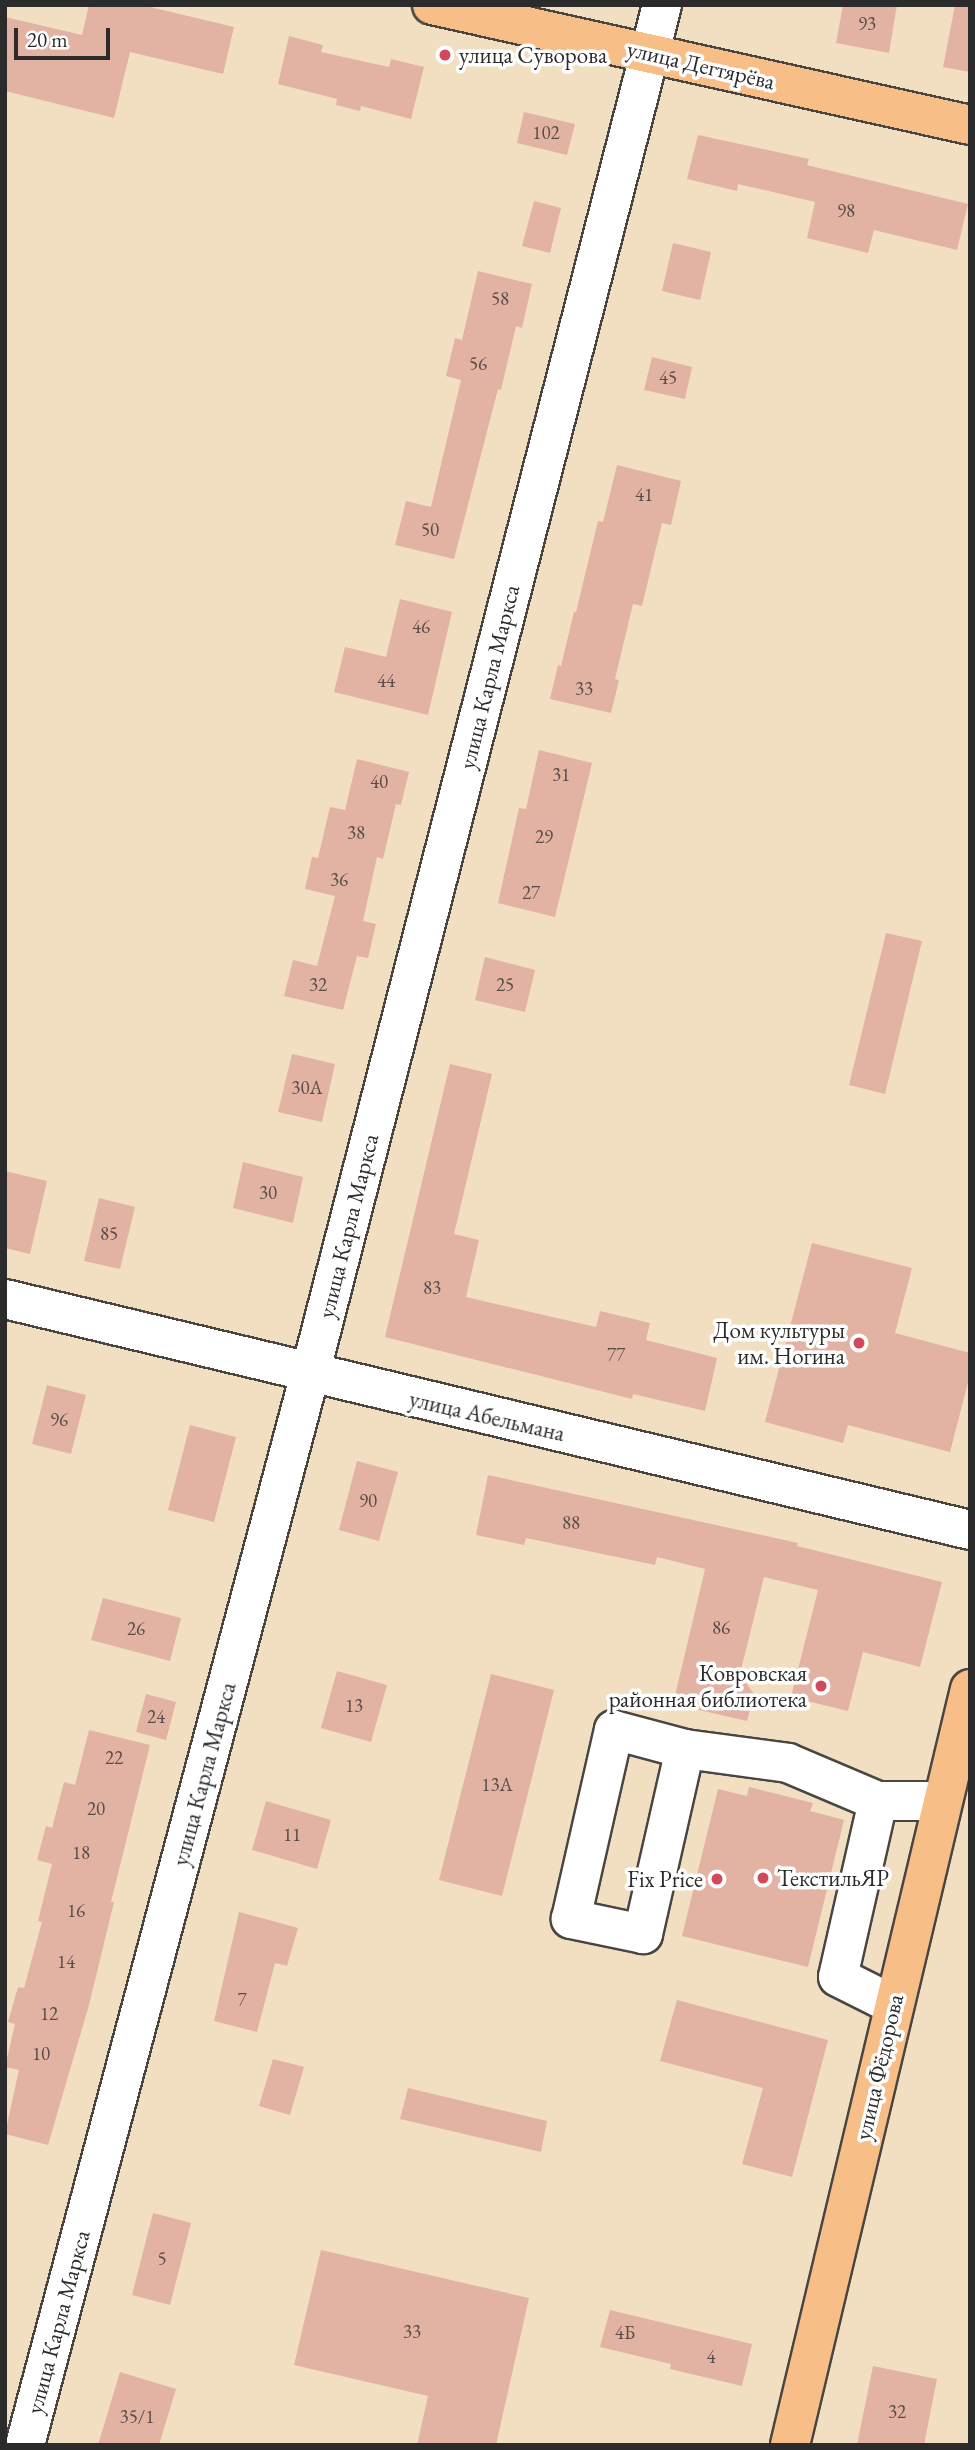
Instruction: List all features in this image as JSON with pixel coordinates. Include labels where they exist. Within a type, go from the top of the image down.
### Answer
[{"type":"main road","name":"улица Дегтярёва","points":[[432,5],[970,125]]},
{"type":"main road","name":"улица Фёдорова","points":[[790,2445],[940,1801],[970,1689]]},
{"type":"street","name":"улица Карла Маркса","points":[[25,2445],[310,1374],[662,5]]},
{"type":"street","name":"улица Абельмана","points":[[5,1298],[310,1374],[970,1530]]},
{"type":"street","points":[[685,1749],[643,1934],[571,1919],[614,1730],[685,1749],[788,1763],[878,1801],[940,1801]]},
{"type":"street","points":[[878,1801],[838,1977],[894,2005]]},
{"type":"building","points":[[89,5],[142,5],[234,27],[223,74],[130,52],[114,118],[5,91],[5,17],[82,35]]},
{"type":"building","points":[[843,5],[897,5],[889,53],[836,43]]},
{"type":"building","points":[[955,5],[970,5],[970,72],[943,67]]},
{"type":"building","points":[[289,36],[323,45],[321,52],[389,67],[391,59],[424,67],[411,119],[361,106],[360,111],[336,105],[337,99],[278,84]]},
{"type":"building","points":[[524,112],[575,124],[567,155],[517,143]]},
{"type":"building","points":[[698,135],[809,159],[807,165],[968,204],[957,250],[874,230],[868,253],[807,238],[815,202],[738,184],[737,191],[687,179]]},
{"type":"building","points":[[534,201],[561,208],[550,253],[522,246]]},
{"type":"building","points":[[673,243],[711,252],[700,300],[662,291]]},
{"type":"building","points":[[478,271],[532,284],[522,328],[516,326],[501,390],[498,389],[454,559],[395,545],[406,501],[431,507],[461,380],[446,376],[455,338],[462,340]]},
{"type":"building","points":[[652,357],[692,367],[685,399],[644,390]]},
{"type":"building","points":[[617,465],[681,481],[671,525],[662,523],[642,606],[633,604],[615,679],[619,680],[611,713],[550,699],[576,612],[598,521],[603,522]]},
{"type":"building","points":[[400,599],[452,612],[428,715],[334,692],[345,647],[386,657]]},
{"type":"building","points":[[539,750],[592,763],[555,917],[498,903],[519,808],[526,809]]},
{"type":"building","points":[[357,759],[409,772],[401,805],[396,804],[383,859],[377,857],[363,921],[376,924],[368,958],[357,956],[343,1010],[284,996],[293,960],[317,966],[335,896],[305,889],[312,857],[318,858],[330,807],[345,810]]},
{"type":"building","points":[[886,933],[922,941],[885,1094],[849,1085]]},
{"type":"building","points":[[485,957],[535,970],[525,1012],[475,1000]]},
{"type":"building","points":[[292,1054],[335,1064],[322,1122],[278,1112]]},
{"type":"building","points":[[450,1064],[492,1074],[454,1234],[479,1240],[466,1297],[596,1327],[600,1311],[650,1323],[646,1340],[717,1358],[705,1411],[633,1394],[632,1399],[385,1337]]},
{"type":"building","points":[[243,1162],[303,1177],[293,1223],[233,1208]]},
{"type":"building","points":[[5,1171],[47,1181],[30,1254],[5,1248]]},
{"type":"building","points":[[99,1198],[135,1207],[120,1269],[84,1261]]},
{"type":"building","name":"Дом культуры им. Ногина","points":[[812,1243],[912,1268],[895,1333],[970,1353],[970,1375],[950,1452],[848,1425],[843,1443],[765,1422]]},
{"type":"building","points":[[47,1385],[86,1395],[71,1454],[32,1444]]},
{"type":"building","points":[[190,1425],[236,1437],[214,1522],[168,1510]]},
{"type":"building","points":[[357,1461],[398,1472],[379,1541],[339,1530]]},
{"type":"building","points":[[488,1475],[798,1543],[797,1546],[942,1582],[920,1667],[863,1652],[848,1711],[791,1697],[818,1590],[764,1577],[740,1674],[754,1694],[747,1721],[673,1704],[705,1569],[657,1557],[655,1565],[526,1538],[524,1545],[476,1535]]},
{"type":"building","points":[[103,1598],[181,1618],[170,1661],[91,1640]]},
{"type":"building","points":[[337,1671],[387,1685],[371,1742],[321,1728]]},
{"type":"building","points":[[491,1674],[554,1690],[502,1896],[439,1880]]},
{"type":"building","points":[[146,1694],[176,1702],[166,1740],[136,1732]]},
{"type":"building","points":[[89,1730],[150,1745],[111,1902],[114,1902],[89,2005],[48,2145],[5,2134],[19,2070],[5,2067],[15,2024],[8,2022],[18,1987],[24,1988],[42,1922],[38,1921],[52,1864],[37,1860],[46,1826],[52,1828],[64,1782],[75,1785]]},
{"type":"building","name":"ТекстильЯР","points":[[749,1787],[813,1803],[810,1811],[844,1820],[808,1967],[682,1936],[718,1789],[747,1796]]},
{"type":"building","points":[[266,1801],[331,1820],[317,1869],[252,1850]]},
{"type":"building","points":[[239,1912],[298,1928],[287,1966],[275,1963],[257,2032],[214,2021]]},
{"type":"building","points":[[677,2000],[828,2040],[792,2177],[742,2164],[763,2088],[660,2061]]},
{"type":"building","points":[[273,2059],[304,2067],[290,2115],[259,2106]]},
{"type":"building","points":[[408,2088],[547,2121],[541,2152],[400,2119]]},
{"type":"building","points":[[153,2213],[191,2223],[170,2305],[132,2295]]},
{"type":"building","points":[[321,2250],[529,2298],[496,2445],[417,2445],[428,2396],[294,2365]]},
{"type":"building","points":[[610,2310],[752,2344],[742,2386],[670,2369],[671,2364],[600,2347]]},
{"type":"building","points":[[873,2366],[937,2379],[924,2445],[857,2445]]},
{"type":"building","points":[[120,2372],[176,2389],[159,2445],[98,2445]]},
{"type":"place","name":"улица Суворова","points":[[445,55]]},
{"type":"place","name":"Дом культуры им. Ногина","points":[[859,1343]]},
{"type":"place","name":"Ковровская районная библиотека","points":[[821,1686]]},
{"type":"place","name":"ТекстильЯР","points":[[763,1878]]},
{"type":"place","name":"Fix Price","points":[[717,1879]]}]
